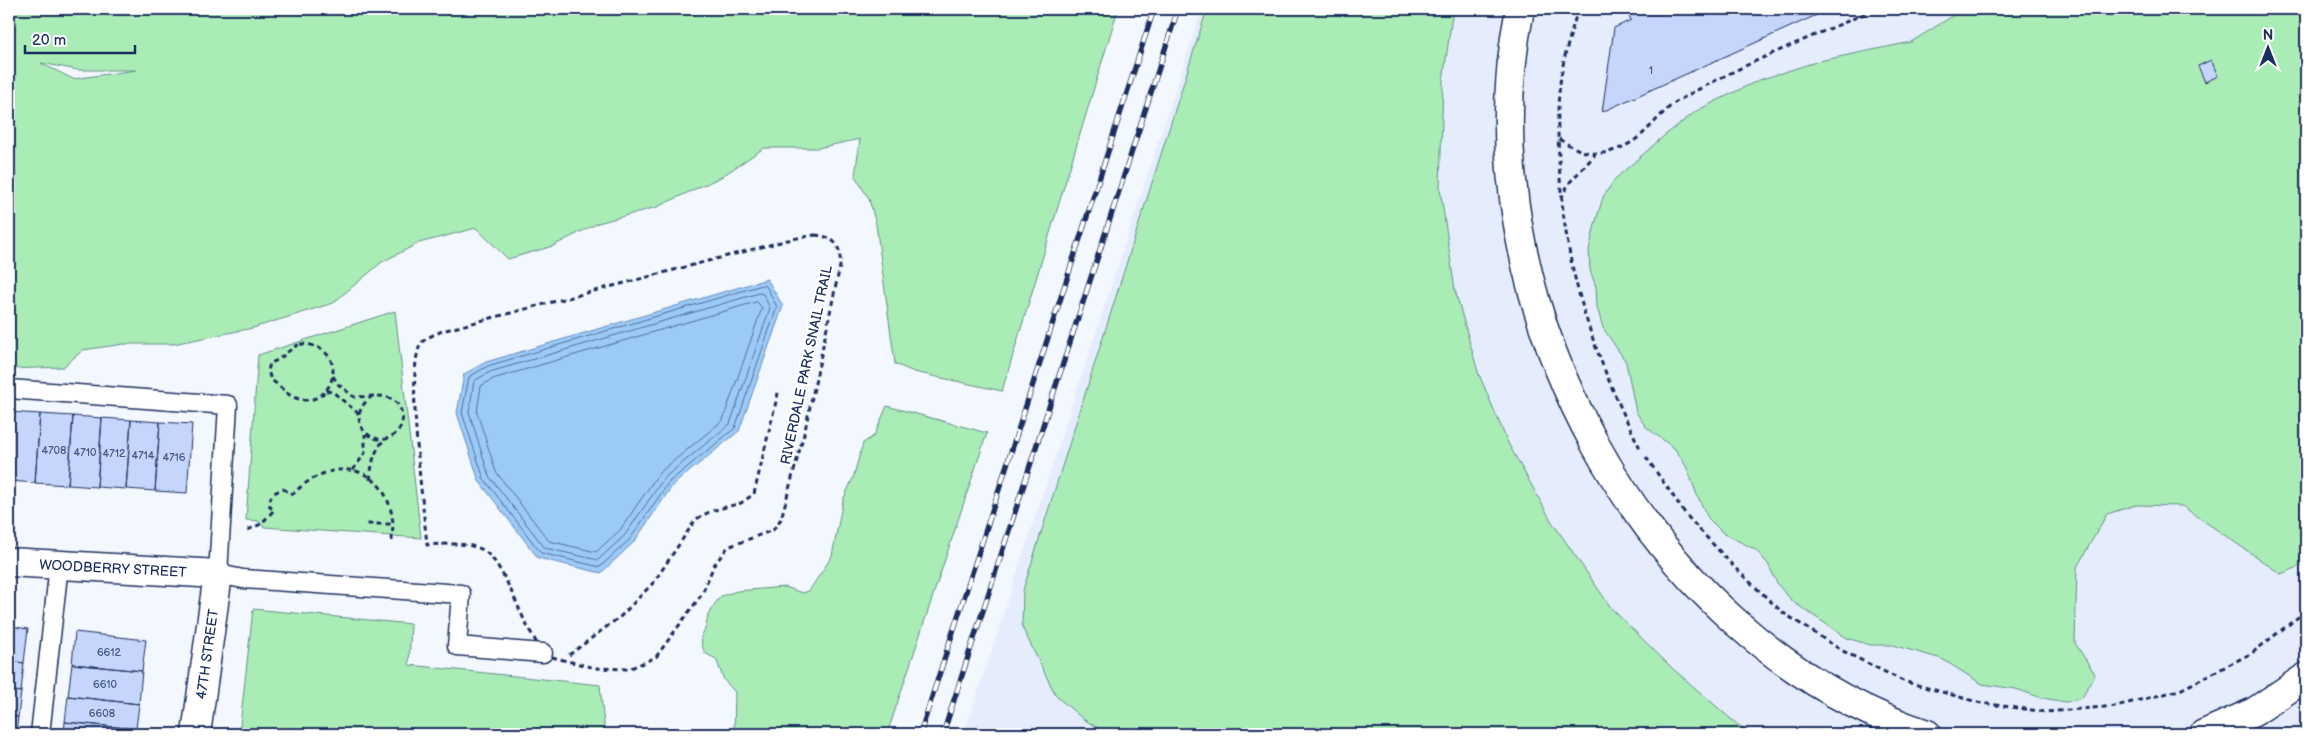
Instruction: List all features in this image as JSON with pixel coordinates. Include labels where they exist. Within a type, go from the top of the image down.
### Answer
[{"type":"street","points":[[1520,9],[1512,58],[1509,121],[1512,187],[1522,251],[1543,326],[1558,367],[1591,437],[1622,490],[1667,550],[1707,594],[1747,631],[1780,657],[1824,686],[1880,716],[1927,734]]},
{"type":"street","name":"WOODBERRY STREET","points":[[9,562],[218,574]]},
{"type":"street","name":"47TH STREET","points":[[196,734],[218,574]]},
{"type":"street","points":[[2221,731],[2270,702],[2306,677]]},
{"type":"lane","points":[[9,389],[228,405],[218,574],[243,579],[461,594],[457,646],[550,655]]},
{"type":"lane","points":[[40,734],[59,565]]},
{"type":"path","points":[[1578,9],[1570,36],[1559,93],[1558,139],[1561,199],[1572,270],[1589,332],[1613,394],[1641,450],[1687,516],[1735,568],[1782,612],[1841,650],[1903,681],[1981,703],[2046,712],[2116,706],[2180,690],[2252,653],[2306,611]]},
{"type":"path","points":[[1558,139],[1577,151],[1595,156],[1615,151],[1637,141],[1678,100],[1875,9]]},
{"type":"path","points":[[1561,199],[1569,183],[1595,156]]},
{"type":"path","name":"RIVERDALE PARK SNAIL TRAIL","points":[[825,236],[835,242],[841,253],[840,266],[805,430],[781,519],[773,530],[728,548],[714,565],[702,594],[656,657],[629,669],[595,668],[550,655],[528,627],[500,569],[482,550],[460,544],[427,545],[415,410],[415,366],[422,342],[442,331],[792,238],[825,236]]},
{"type":"path","points":[[300,344],[311,344],[321,348],[328,356],[333,366],[333,376],[326,390],[318,397],[308,400],[296,398],[271,380],[268,371],[270,363],[278,361],[290,348],[300,344]]},
{"type":"path","points":[[326,390],[333,392],[358,414],[360,424],[365,433],[374,439],[385,439],[395,435],[401,427],[403,416],[400,406],[392,398],[382,396],[354,397],[338,384],[333,376]]},
{"type":"path","points":[[550,655],[572,654],[621,616],[654,582],[696,519],[711,512],[741,503],[754,494],[779,389]]},
{"type":"path","points":[[358,414],[363,404],[371,397]]},
{"type":"path","points":[[353,470],[365,454],[365,433]]},
{"type":"path","points":[[370,480],[374,455],[385,439]]},
{"type":"path","points":[[248,530],[261,524],[274,510],[270,507],[269,502],[270,496],[276,491],[283,489],[293,494],[310,478],[328,470],[353,470],[370,480],[388,497],[393,524],[392,541]]},
{"type":"path","points":[[366,524],[393,524]]},
{"type":"shaded area","points":[[1202,9],[2306,9],[2306,734],[964,734]]},
{"type":"green space","points":[[9,9],[1118,9],[1002,391],[914,372],[895,364],[876,224],[869,199],[855,176],[860,139],[818,148],[764,148],[721,177],[657,207],[598,223],[553,246],[508,259],[476,228],[419,243],[382,262],[333,303],[253,328],[173,344],[124,344],[83,350],[63,367],[9,369]],"holes":[[[41,63],[78,70],[136,70],[73,79]]]},
{"type":"green space","points":[[1207,9],[1453,9],[1443,81],[1440,188],[1455,290],[1478,372],[1508,443],[1552,522],[1612,609],[1672,668],[1738,725],[1755,734],[1108,734],[1083,719],[1056,696],[1022,627],[1023,590]]},
{"type":"green space","points":[[1964,9],[2306,9],[2306,564],[2281,574],[2182,506],[2136,505],[2107,514],[2077,567],[2075,643],[2095,674],[2082,698],[2066,702],[2042,698],[2016,689],[1982,684],[1942,659],[1892,645],[1870,645],[1847,638],[1793,602],[1778,585],[1768,564],[1756,550],[1723,533],[1708,518],[1687,468],[1675,449],[1646,427],[1636,412],[1626,362],[1603,328],[1597,307],[1596,287],[1590,270],[1589,250],[1595,224],[1603,197],[1615,179],[1665,135],[1698,110],[1759,80],[1819,61],[1911,42]]},
{"type":"green space","points":[[395,311],[421,538],[264,527],[258,521],[246,520],[258,355]]},
{"type":"green space","points":[[887,406],[987,433],[887,734],[734,734],[735,692],[724,680],[716,659],[705,653],[702,646],[701,637],[706,627],[708,615],[721,596],[737,591],[785,587],[802,593],[809,591],[832,556],[843,500],[853,478],[863,443],[874,436]]},
{"type":"green space","points":[[253,609],[411,624],[409,665],[600,685],[605,734],[239,734]]},
{"type":"water","points":[[767,279],[783,306],[739,431],[673,485],[634,542],[601,573],[538,558],[479,481],[457,413],[464,374],[486,362]]},
{"type":"building","points":[[1625,9],[1830,9],[1602,112],[1614,28],[1631,20]]},
{"type":"building","points":[[2211,60],[2218,76],[2205,82],[2198,66]]},
{"type":"building","points":[[9,412],[40,414],[35,483],[9,481]]},
{"type":"building","points":[[40,414],[73,416],[68,485],[35,483]]},
{"type":"building","points":[[73,416],[102,418],[97,487],[68,485]]},
{"type":"building","points":[[102,418],[131,420],[126,489],[97,487]]},
{"type":"building","points":[[131,420],[160,422],[155,491],[126,489]]},
{"type":"building","points":[[160,422],[192,424],[187,493],[155,491]]},
{"type":"building","points":[[9,626],[28,629],[24,663],[9,661]]},
{"type":"building","points":[[75,632],[146,640],[142,671],[72,664]]},
{"type":"building","points":[[9,661],[24,663],[21,692],[9,690]]},
{"type":"building","points":[[72,664],[142,671],[139,704],[68,696]]},
{"type":"building","points":[[9,690],[21,692],[18,717],[9,716]]},
{"type":"building","points":[[68,696],[139,704],[136,729],[65,722]]},
{"type":"building","points":[[9,716],[18,717],[16,734],[9,734]]},
{"type":"building","points":[[65,722],[136,729],[135,734],[64,734]]},
{"type":"railway","points":[[920,734],[1154,9]]},
{"type":"railway","points":[[943,734],[1178,9]]}]
